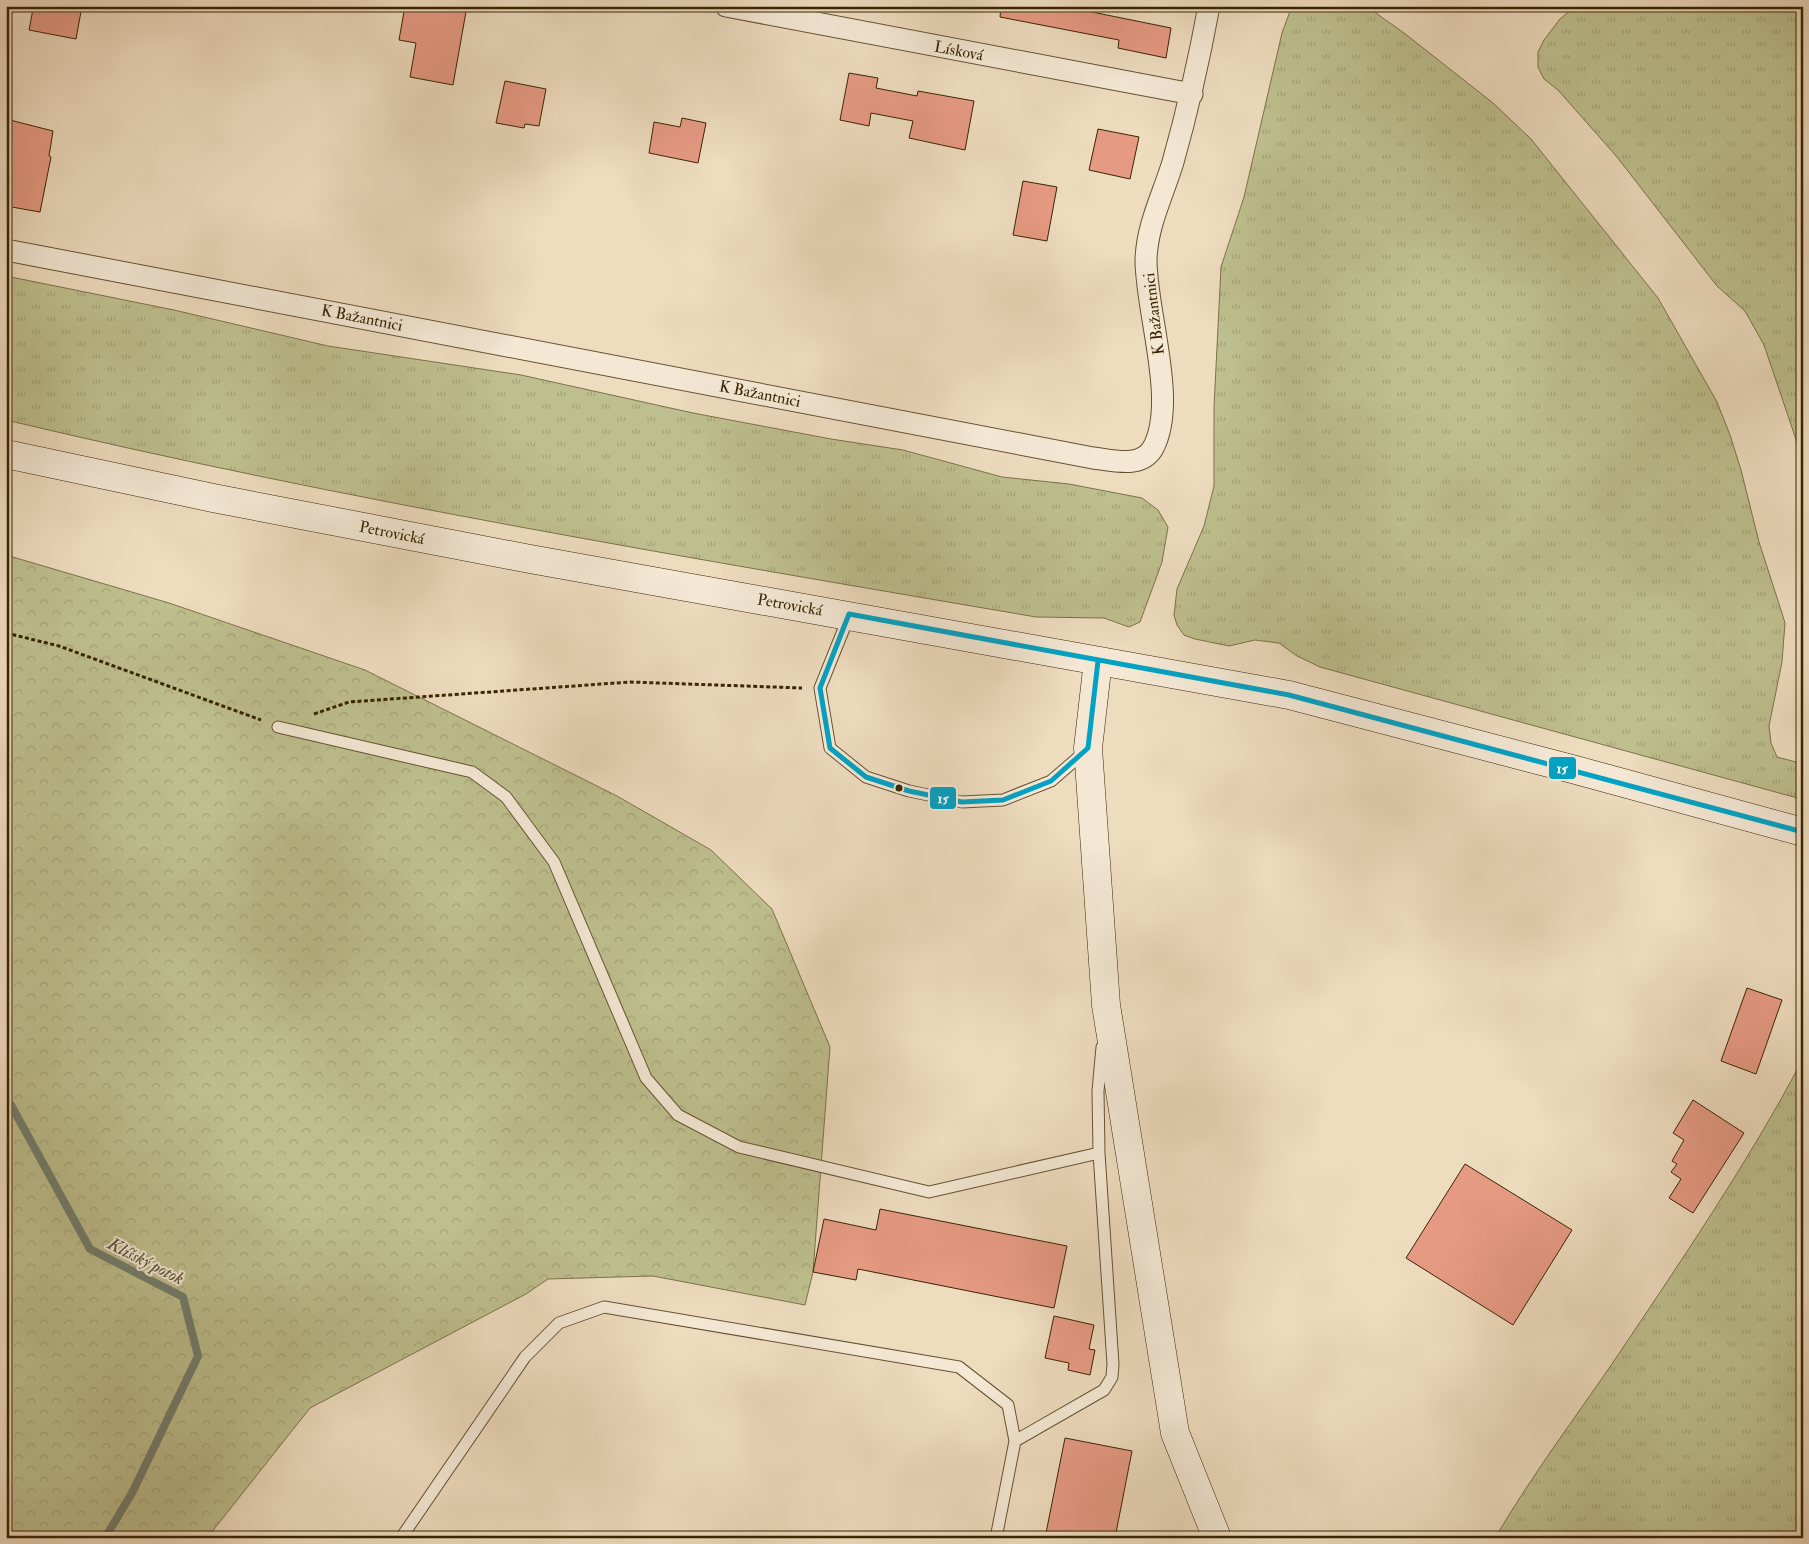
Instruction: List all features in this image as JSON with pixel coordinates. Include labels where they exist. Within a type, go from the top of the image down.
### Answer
[{"type":"main road","name":"Petrovická","points":[[6,454],[213,498],[511,555],[850,614],[1290,695],[1803,832]]},
{"type":"main road","points":[[1098,661],[1088,748],[1106,1005],[1175,1433],[1217,1538]]},
{"type":"street","name":"Lísková","points":[[726,6],[1192,94]]},
{"type":"street","name":"K Bažantnici","points":[[6,250],[1093,458],[1135,462],[1144,457],[1153,448],[1160,430],[1162,397],[1146,261],[1150,226],[1168,178],[1192,94],[1208,6]]},
{"type":"lane","points":[[850,614],[820,688],[830,748],[866,777],[909,791],[962,802],[1003,800],[1051,781],[1088,748]]},
{"type":"lane","points":[[278,726],[472,772],[506,797],[554,862],[646,1078],[678,1115],[739,1147],[929,1192],[1099,1153]]},
{"type":"lane","points":[[1016,1441],[1104,1390],[1112,1377],[1113,1342],[1099,1153],[1098,1091],[1106,1005]]},
{"type":"lane","points":[[401,1538],[525,1357],[559,1323],[604,1307],[959,1367],[1008,1405],[1016,1441],[996,1538]]},
{"type":"path","points":[[6,633],[59,646],[278,726],[348,702],[630,682],[820,688]]},
{"type":"green space","points":[[1292,6],[1366,6],[1404,33],[1493,103],[1531,139],[1658,298],[1717,402],[1730,435],[1759,542],[1785,623],[1782,662],[1769,726],[1771,743],[1777,757],[1803,766],[1803,796],[1801,799],[1320,667],[1297,656],[1279,643],[1255,640],[1229,646],[1184,635],[1177,625],[1174,615],[1177,589],[1204,526],[1214,486],[1214,407],[1221,267],[1244,197],[1282,33]]},
{"type":"green space","points":[[1576,6],[1803,6],[1803,460],[1764,345],[1745,311],[1717,286],[1617,157],[1558,90],[1544,79],[1538,67],[1538,52],[1544,40],[1560,19]]},
{"type":"green space","points":[[6,276],[174,310],[328,346],[521,375],[693,413],[831,439],[903,450],[1002,477],[1069,484],[1142,498],[1158,510],[1168,527],[1162,562],[1140,622],[1129,627],[1104,618],[1036,617],[519,527],[262,477],[6,420]]},
{"type":"green space","points":[[6,555],[169,603],[365,670],[617,796],[711,850],[772,909],[830,1047],[813,1272],[805,1305],[653,1276],[548,1279],[526,1294],[310,1408],[207,1538],[6,1538]]},
{"type":"green space","points":[[1803,1059],[1803,1538],[1495,1538],[1539,1469],[1616,1358],[1713,1211],[1760,1136]]},
{"type":"building","points":[[40,6],[82,6],[76,39],[29,30],[33,9],[39,10]]},
{"type":"building","points":[[405,6],[467,6],[453,85],[410,77],[416,43],[399,40]]},
{"type":"building","points":[[1001,6],[1088,6],[1087,11],[1171,28],[1166,58],[1118,48],[1119,40],[1000,17]]},
{"type":"building","points":[[849,73],[878,78],[876,88],[917,96],[918,91],[974,101],[965,150],[909,138],[913,121],[871,113],[869,126],[840,120]]},
{"type":"building","points":[[505,81],[546,89],[539,126],[525,124],[524,128],[496,123]]},
{"type":"building","points":[[682,118],[706,123],[698,163],[649,153],[654,122],[680,127]]},
{"type":"building","points":[[6,119],[53,131],[49,156],[51,157],[40,212],[6,206],[6,180],[11,153],[6,152]]},
{"type":"building","points":[[1098,129],[1139,137],[1130,179],[1089,170]]},
{"type":"building","points":[[1023,181],[1057,187],[1047,241],[1013,235]]},
{"type":"building","points":[[1747,988],[1782,1000],[1756,1074],[1721,1061]]},
{"type":"building","points":[[1693,1100],[1744,1133],[1693,1213],[1669,1198],[1681,1179],[1671,1172],[1677,1164],[1672,1161],[1684,1140],[1673,1133]]},
{"type":"building","points":[[1465,1164],[1572,1230],[1513,1325],[1406,1258]]},
{"type":"building","points":[[880,1209],[1067,1246],[1054,1308],[858,1269],[856,1280],[813,1272],[824,1219],[876,1230]]},
{"type":"building","points":[[1054,1316],[1094,1325],[1089,1349],[1095,1350],[1090,1375],[1068,1370],[1069,1363],[1045,1358]]},
{"type":"building","points":[[1065,1438],[1132,1451],[1115,1538],[1045,1538]]},
{"type":"waterway","name":"Klíšský potok","points":[[6,1100],[11,1105],[90,1249],[183,1297],[198,1356],[132,1493],[105,1538]]},
{"type":"transit line","name":"15","points":[[1098,661],[1088,748],[1051,781],[1003,800],[962,802],[909,791],[866,777],[830,748],[820,688],[849,614],[1289,695],[1803,832]]}]
